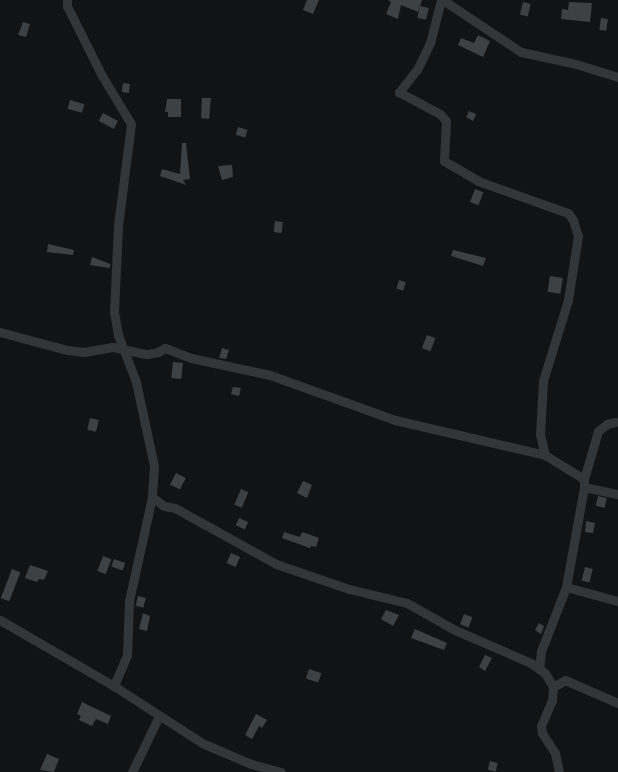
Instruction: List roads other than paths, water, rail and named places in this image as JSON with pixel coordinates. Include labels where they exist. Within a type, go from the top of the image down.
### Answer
[{"type":"street","points":[[67,0],[67,6],[101,74],[131,124],[118,225],[114,312],[118,335],[136,382],[154,466],[152,497],[129,601],[127,655],[114,686]]},
{"type":"street","points":[[545,455],[540,434],[543,381],[568,300],[578,236],[573,220],[560,210],[524,200],[478,181],[444,161],[446,121],[440,114],[400,92],[418,68],[430,43],[442,0],[521,52],[576,64],[618,77]]},
{"type":"street","points":[[0,332],[67,350],[84,352],[114,347],[147,354],[158,352],[165,348],[191,358],[270,375],[395,420],[545,455],[584,483],[618,494]]},
{"type":"street","points":[[539,669],[541,651],[566,587],[584,483],[598,431],[607,424],[616,422]]},
{"type":"street","points":[[152,497],[164,506],[193,518],[276,564],[349,589],[406,603],[455,630],[508,652],[545,673],[553,687],[550,704],[541,726],[542,733],[555,753],[559,772]]},
{"type":"street","points":[[566,587],[618,601]]},
{"type":"street","points":[[0,620],[114,686],[159,716],[219,751],[281,772]]},
{"type":"street","points":[[553,687],[565,680],[618,703]]},
{"type":"street","points":[[132,772],[159,716]]}]
